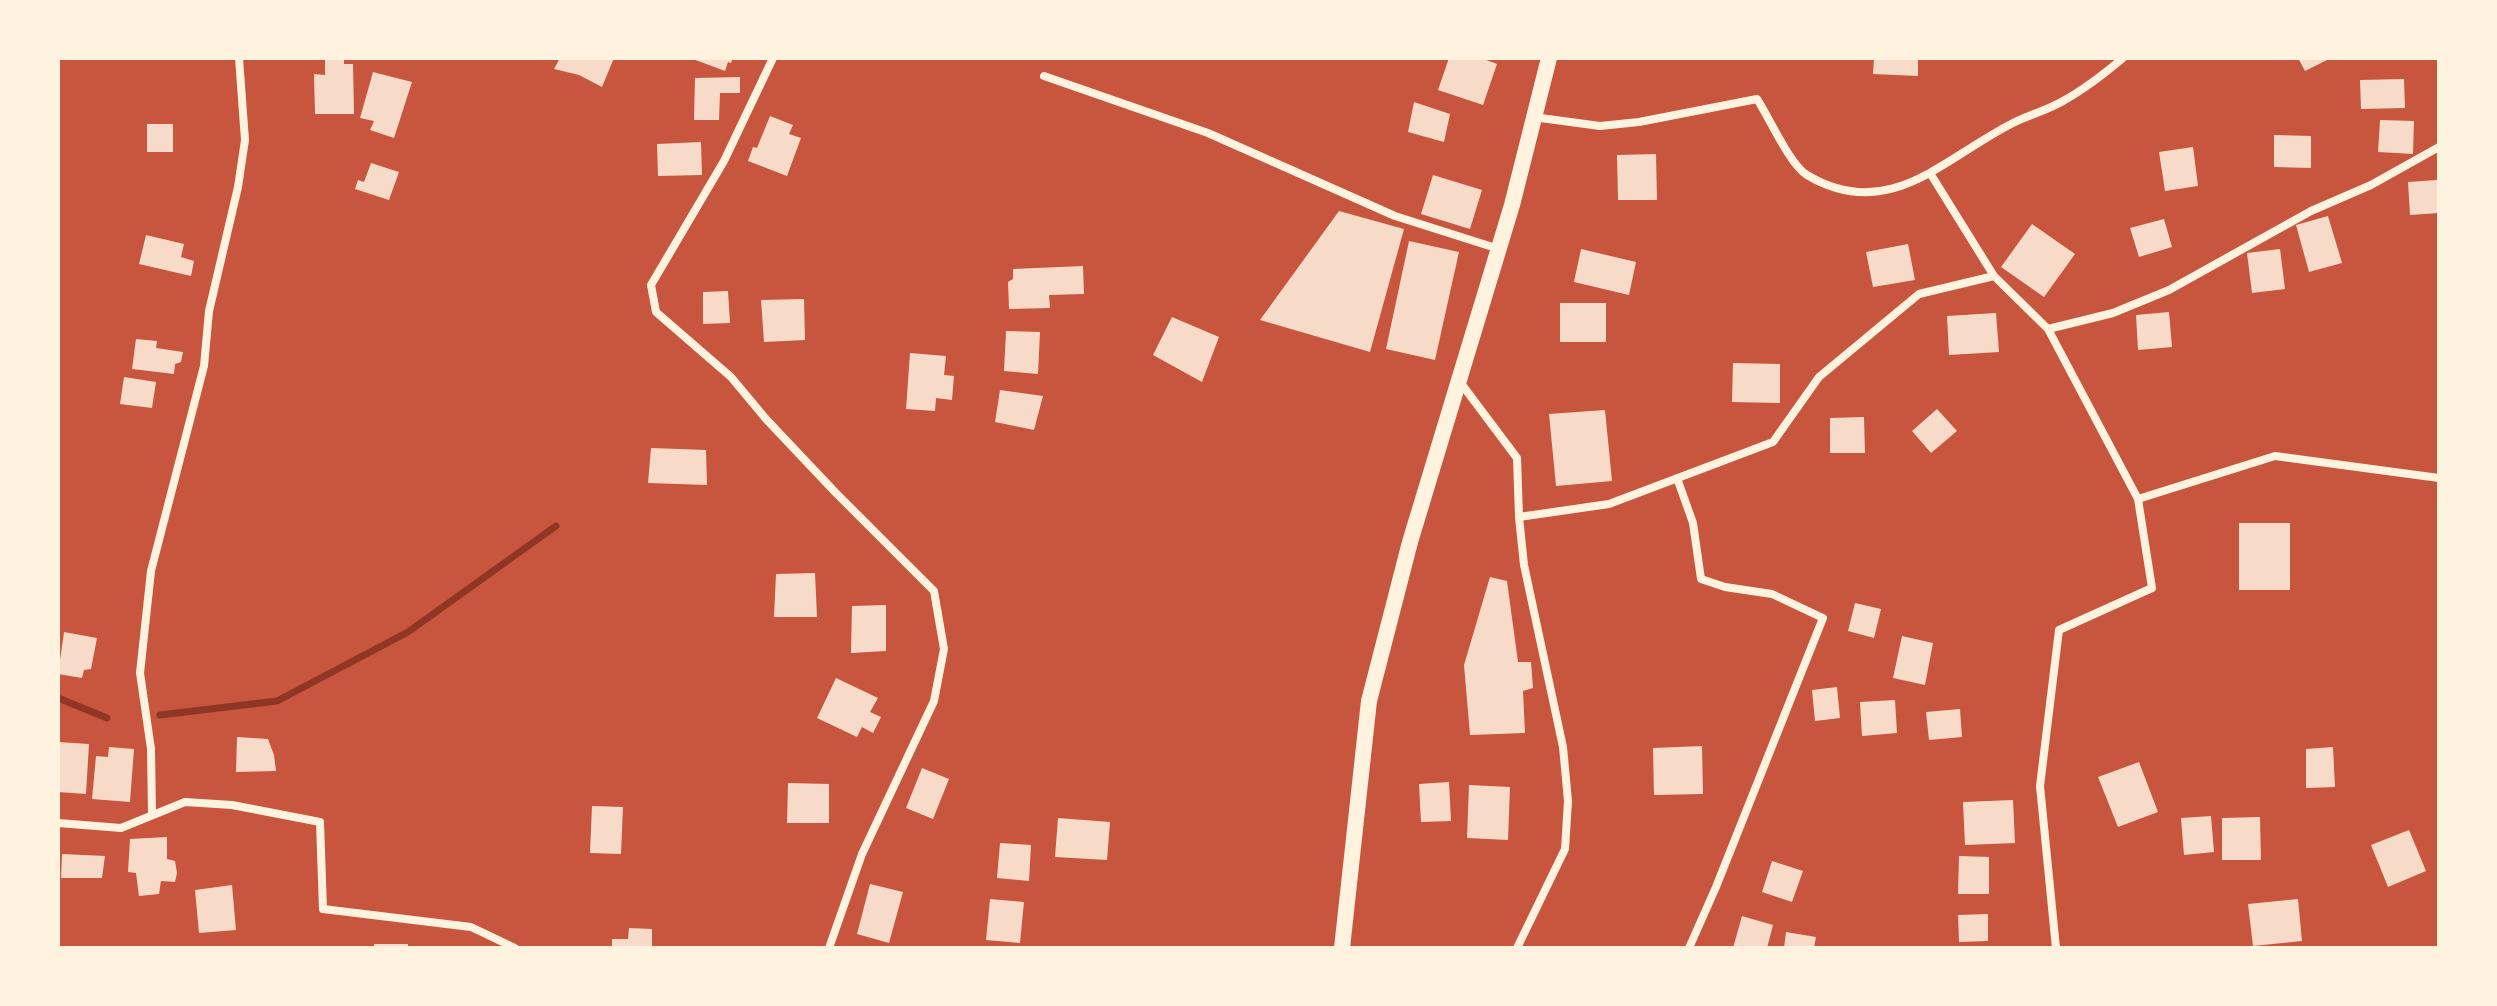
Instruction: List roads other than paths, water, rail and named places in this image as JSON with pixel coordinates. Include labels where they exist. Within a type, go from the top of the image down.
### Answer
[{"type":"highway","points":[[1342,948],[1369,701],[1410,542],[1499,249],[1549,58]]},
{"type":"street","points":[[152,814],[151,749],[140,673],[151,571],[204,366],[209,311],[238,187],[245,140],[239,58]]},
{"type":"street","points":[[773,58],[724,161],[651,285],[656,312],[731,377],[815,471],[934,591],[944,649],[934,701],[862,854],[829,948]]},
{"type":"street","points":[[1533,117],[1600,126],[1639,122],[1757,99],[1803,173],[1830,186],[1870,193],[1916,182],[2011,124],[2061,103],[2123,58]]},
{"type":"street","points":[[1044,76],[1208,133],[1395,216],[1499,249]]},
{"type":"street","points":[[2048,329],[2113,313],[2169,290],[2311,211],[2371,185],[2439,147]]},
{"type":"street","points":[[1930,173],[1994,276],[2048,329],[2138,499],[2152,588],[2059,630],[2040,786],[2056,948]]},
{"type":"street","points":[[1519,517],[1609,504],[1773,442],[1819,377],[1919,294],[1994,276]]},
{"type":"street","points":[[1459,381],[1517,458],[1524,565],[1563,747],[1568,801],[1565,849],[1517,948]]},
{"type":"street","points":[[2138,499],[2275,456],[2439,478]]},
{"type":"street","points":[[1677,478],[1693,523],[1701,579],[1725,587],[1772,594],[1823,618],[1689,948]]},
{"type":"street","points":[[58,823],[121,828],[185,802],[232,805],[320,822],[323,909],[471,927],[515,948]]},
{"type":"waterway","points":[[160,715],[277,701],[408,632],[556,526]]},
{"type":"waterway","points":[[58,698],[107,718]]}]
